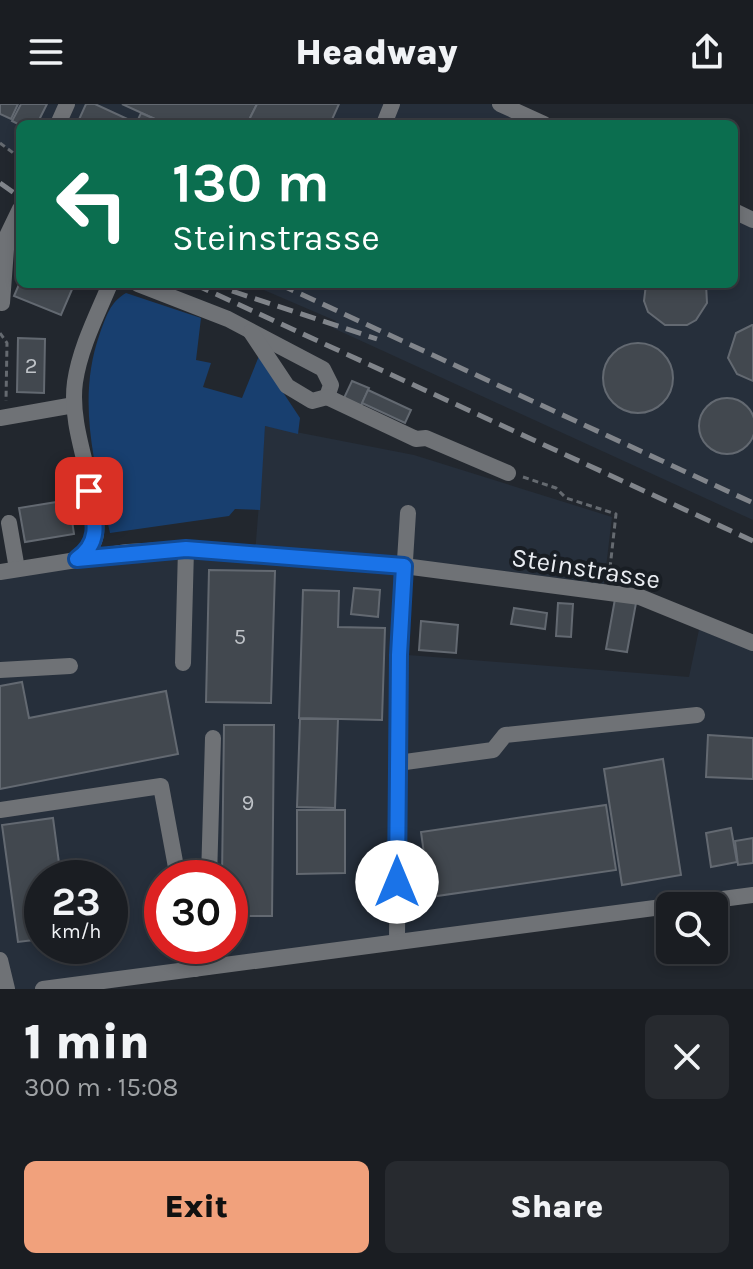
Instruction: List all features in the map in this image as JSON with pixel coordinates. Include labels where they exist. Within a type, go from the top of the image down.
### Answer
[{"type":"street","points":[[500,104],[535,120]]},
{"type":"street","points":[[2,303],[9,237]]},
{"type":"street","points":[[77,559],[89,551],[96,534],[74,405],[75,382],[86,343],[108,288]]},
{"type":"street","points":[[148,288],[250,331],[323,369],[331,385],[327,397]]},
{"type":"street","points":[[250,331],[294,393],[312,401],[327,397],[416,439],[426,438],[508,473]]},
{"type":"street","points":[[2,418],[74,405]]},
{"type":"street","points":[[397,941],[398,763],[408,513]]},
{"type":"street","points":[[8,570],[9,523]]},
{"type":"street","points":[[183,663],[186,549]]},
{"type":"street","name":"Steinstrasse","points":[[8,570],[77,559],[186,549],[404,566],[640,597],[753,643]]},
{"type":"street","points":[[0,670],[70,666]]},
{"type":"street","points":[[398,763],[493,750],[505,735],[697,715]]},
{"type":"street","points":[[210,860],[213,738]]},
{"type":"street","points":[[0,810],[161,786],[175,860]]},
{"type":"street","points":[[43,989],[753,895]]},
{"type":"street","points":[[0,960],[7,989]]},
{"type":"street","points":[[199,964],[201,968]]},
{"type":"street","points":[[201,968],[202,964]]},
{"type":"path","points":[[0,333],[7,343],[2,418]]},
{"type":"path","points":[[508,473],[556,488],[566,498],[616,514],[609,576]]},
{"type":"shaded area","points":[[0,104],[500,104],[535,120],[16,120],[16,155],[0,143]]},
{"type":"shaded area","points":[[738,213],[753,220],[753,520],[333,328],[336,321],[259,288],[738,288]]},
{"type":"shaded area","points":[[126,293],[201,318],[196,360],[211,363],[203,387],[242,398],[259,356],[300,418],[298,434],[265,426],[260,510],[235,509],[229,516],[110,533],[90,433],[89,383],[104,321],[112,305]]},
{"type":"shaded area","points":[[265,426],[414,455],[612,517],[604,584],[414,560],[408,655],[689,677],[701,620],[753,643],[753,895],[728,898],[728,892],[656,892],[656,908],[248,962],[248,860],[144,860],[144,964],[232,964],[43,989],[0,989],[0,572],[77,559],[255,554]]},
{"type":"building","points":[[0,104],[18,104],[11,119],[0,114]]},
{"type":"building","points":[[21,104],[47,104],[39,120],[12,121]]},
{"type":"building","points":[[86,104],[95,104],[130,120],[79,120]]},
{"type":"building","points":[[122,104],[257,104],[249,120],[157,120]]},
{"type":"building","points":[[257,104],[339,104],[332,120],[249,120]]},
{"type":"building","points":[[141,113],[157,120],[138,120]]},
{"type":"building","points":[[17,288],[73,288],[61,315],[14,296]]},
{"type":"building","points":[[646,288],[706,288],[707,303],[696,320],[687,325],[665,325],[648,312],[644,301]]},
{"type":"building","points":[[753,325],[753,381],[737,374],[728,358],[736,333]]},
{"type":"building","points":[[18,338],[45,339],[44,393],[17,392]]},
{"type":"building","points":[[638,343],[663,353],[673,378],[663,403],[638,413],[613,403],[603,378],[613,353]]},
{"type":"building","points":[[352,381],[369,388],[361,406],[344,398]]},
{"type":"building","points":[[368,390],[411,410],[405,423],[362,403]]},
{"type":"building","points":[[716,400],[738,400],[753,415],[753,437],[738,452],[716,452],[701,437],[701,415]]},
{"type":"building","points":[[69,500],[74,534],[25,542],[19,508]]},
{"type":"building","points":[[209,570],[275,571],[271,703],[206,702]]},
{"type":"building","points":[[354,588],[380,590],[378,617],[351,614]]},
{"type":"building","points":[[303,590],[339,591],[338,627],[385,628],[382,720],[299,718]]},
{"type":"building","points":[[615,599],[636,603],[627,652],[606,649]]},
{"type":"building","points":[[558,603],[573,604],[571,637],[556,636]]},
{"type":"building","points":[[514,608],[547,613],[545,629],[511,624]]},
{"type":"building","points":[[421,621],[458,625],[456,653],[419,650]]},
{"type":"building","points":[[22,682],[29,718],[166,691],[178,754],[0,789],[0,686]]},
{"type":"building","points":[[300,719],[338,719],[335,808],[297,807]]},
{"type":"building","points":[[224,725],[274,725],[272,916],[248,916],[248,860],[222,860]]},
{"type":"building","points":[[708,735],[753,738],[753,779],[706,777]]},
{"type":"building","points":[[663,759],[681,875],[622,885],[604,769]]},
{"type":"building","points":[[606,805],[616,870],[430,897],[421,832]]},
{"type":"building","points":[[297,810],[345,810],[345,873],[297,874]]},
{"type":"building","points":[[53,818],[59,860],[24,860],[24,941],[18,942],[2,825]]},
{"type":"building","points":[[731,828],[737,862],[711,867],[706,833]]},
{"type":"building","points":[[753,838],[753,863],[738,865],[735,841]]},
{"type":"railway","points":[[0,183],[16,194]]},
{"type":"railway","points":[[203,288],[753,541]]},
{"type":"railway","points":[[288,288],[753,503]]},
{"type":"railway","points":[[232,291],[377,339]]},
{"type":"route","points":[[89,491],[96,534],[89,551],[77,559],[127,552],[186,549],[404,566],[399,655],[397,882]]}]
